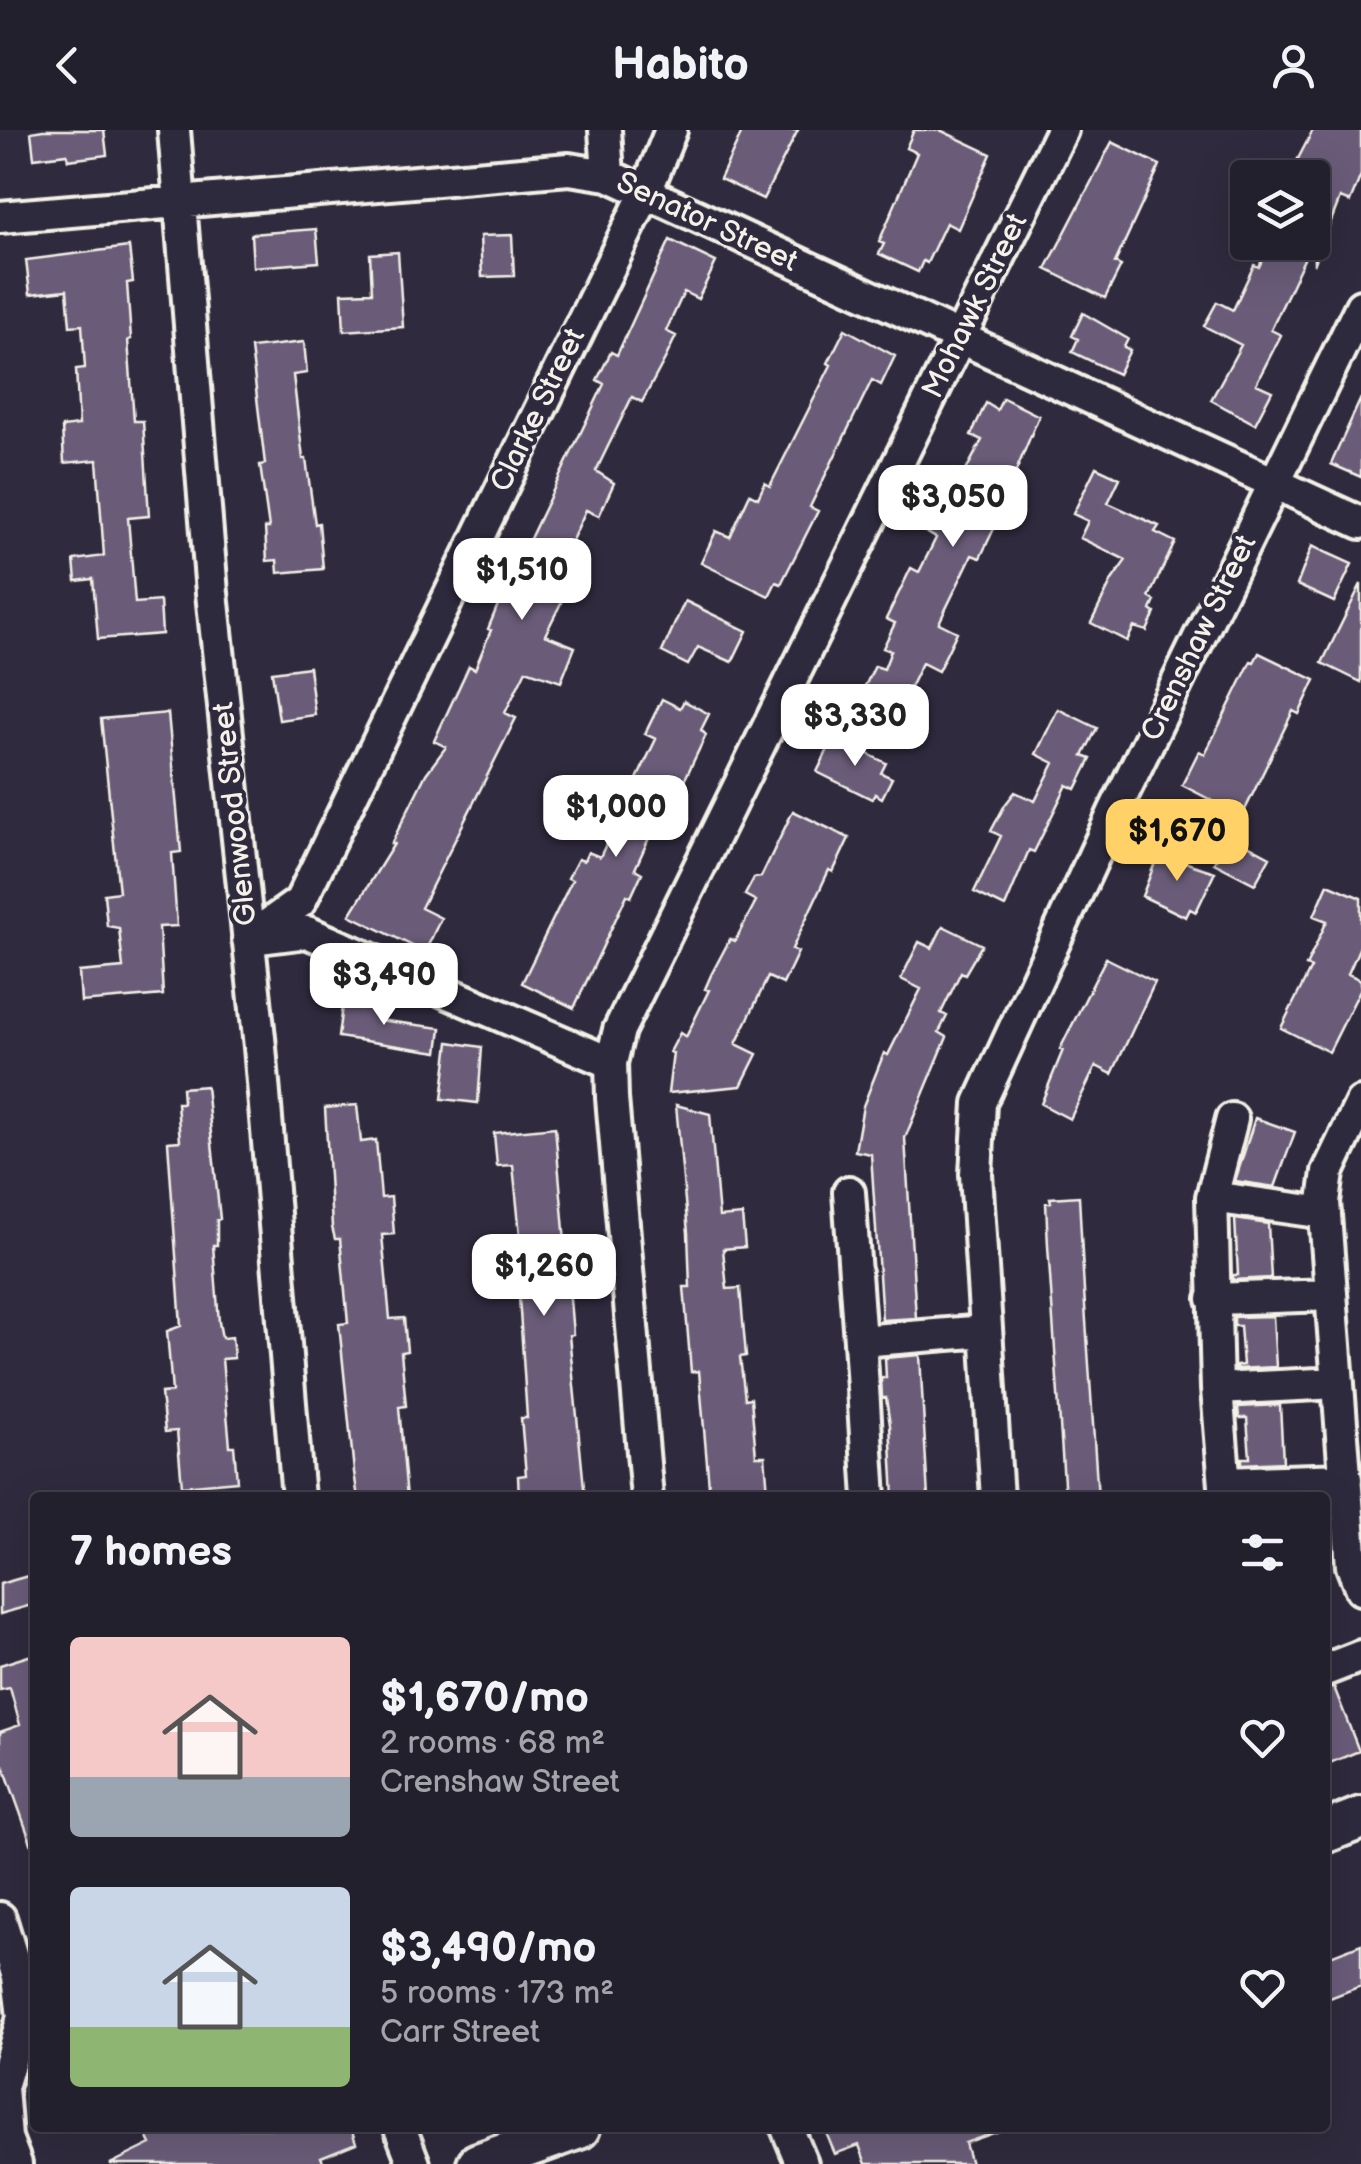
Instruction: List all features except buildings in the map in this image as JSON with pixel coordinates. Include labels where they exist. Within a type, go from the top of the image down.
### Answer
[{"type":"main road","points":[[1330,1830],[1361,1818]]},
{"type":"main road","points":[[478,2164],[568,2132]]},
{"type":"street","name":"Glenwood Street","points":[[174,130],[212,594],[260,1046],[297,1492]]},
{"type":"street","points":[[605,130],[608,175]]},
{"type":"street","name":"Clarke Street","points":[[248,939],[300,902],[646,192],[671,130]]},
{"type":"street","name":"Mohawk Street","points":[[646,1492],[612,1098],[612,1062],[619,1030],[1062,130]]},
{"type":"street","name":"Senator Street","points":[[0,217],[569,169],[608,175],[1361,523]]},
{"type":"street","name":"Crenshaw Street","points":[[997,1492],[976,1174],[980,1103],[1115,810],[1361,306]]},
{"type":"street","points":[[248,939],[307,932],[612,1062]]},
{"type":"street","points":[[1346,1575],[1346,1479],[1325,1213],[1328,1172],[1361,1103]]},
{"type":"street","points":[[1232,1119],[1212,1197],[1217,1390],[1225,1490],[1346,1479]]},
{"type":"street","points":[[849,1192],[870,1492]]},
{"type":"street","points":[[1212,1197],[1325,1213]]},
{"type":"street","points":[[1213,1298],[1331,1295]]},
{"type":"street","points":[[860,1341],[986,1331]]},
{"type":"street","points":[[1217,1390],[1338,1384]]},
{"type":"street","points":[[1330,1668],[1361,1656]]},
{"type":"street","points":[[0,1918],[18,1977],[23,2017],[2,2086],[6,2138],[16,2164]]},
{"type":"street","points":[[402,2132],[414,2164]]},
{"type":"street","points":[[789,2132],[802,2164]]}]
